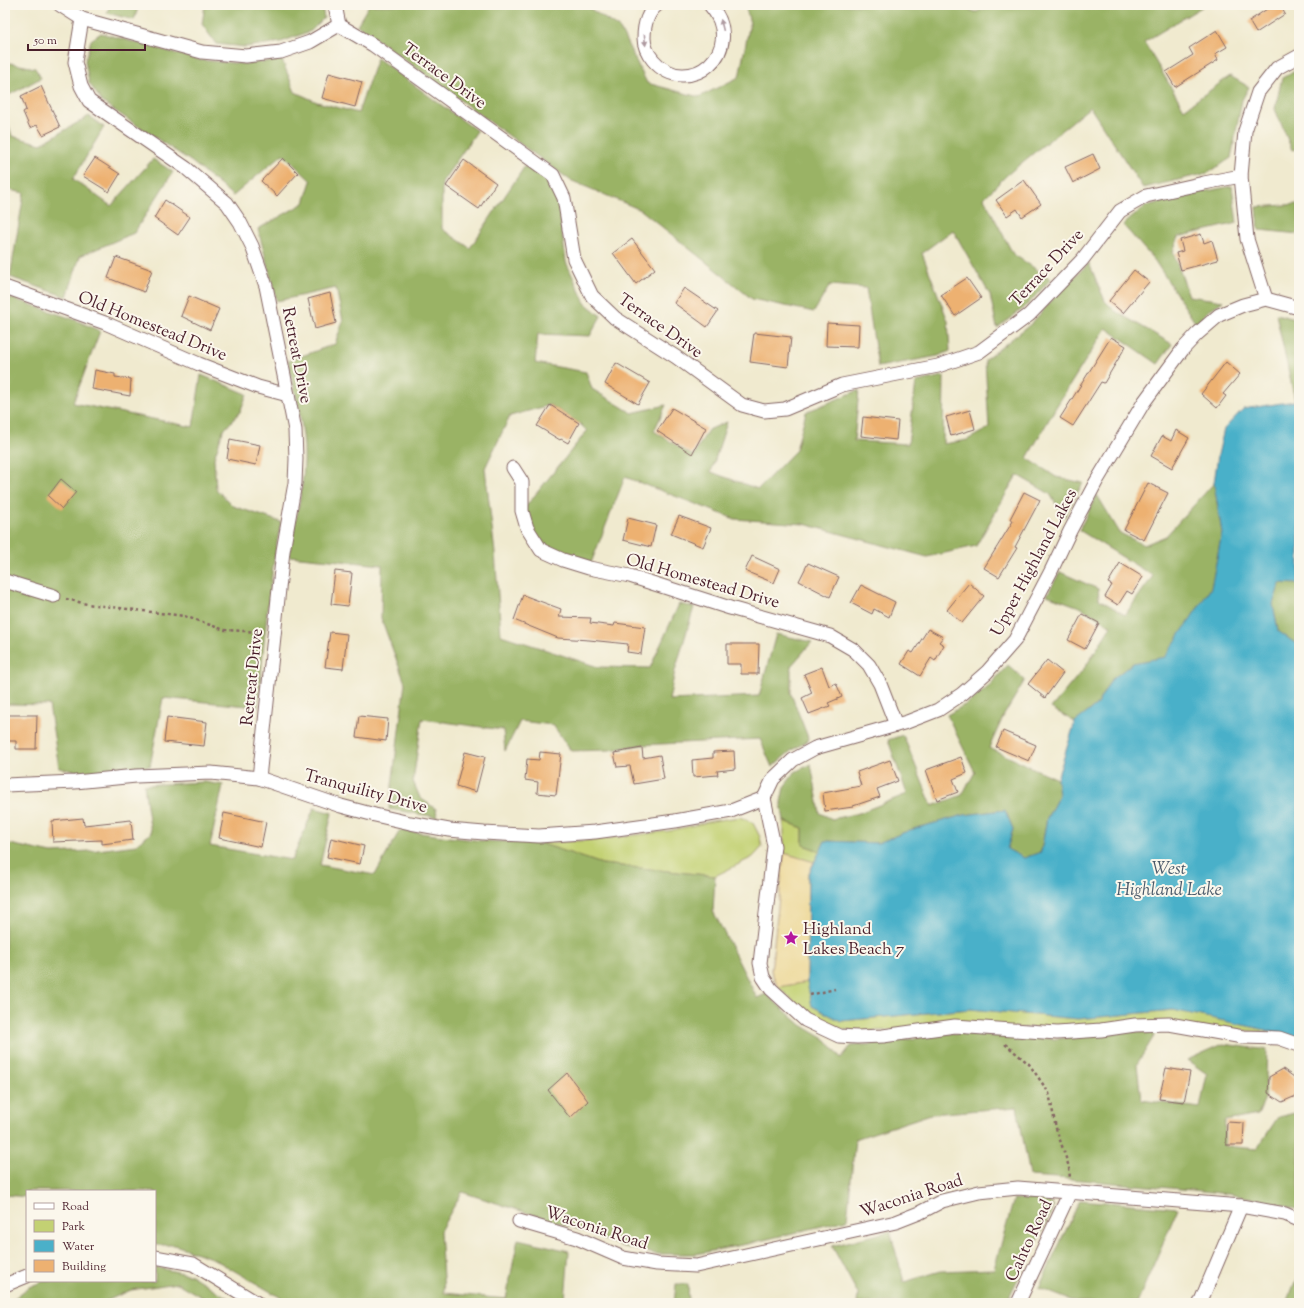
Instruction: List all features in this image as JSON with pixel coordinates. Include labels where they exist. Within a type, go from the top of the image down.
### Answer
[{"type":"street","points":[[60,5],[82,19],[202,52],[246,56],[281,52],[310,42],[339,25],[335,5]]},
{"type":"street","points":[[657,5],[646,20],[644,28],[644,42],[649,55],[658,66],[676,74],[690,74],[703,70],[714,61],[723,44],[723,30],[719,16],[710,5]]},
{"type":"street","name":"Retreat Drive","points":[[82,19],[75,62],[81,86],[89,102],[186,168],[227,203],[240,222],[252,246],[266,286],[295,430],[295,483],[283,551],[259,778]]},
{"type":"street","name":"Terrace Drive","points":[[339,25],[373,45],[553,175],[564,198],[574,259],[592,296],[615,318],[676,357],[742,405],[764,411],[785,409],[842,385],[938,366],[979,352],[1030,315],[1082,260],[1120,211],[1146,196],[1240,176]]},
{"type":"street","points":[[1299,56],[1277,68],[1258,92],[1245,131],[1240,176],[1247,240],[1266,299],[1299,308]]},
{"type":"street","name":"Old Homestead Drive","points":[[5,287],[105,323],[199,364],[258,387],[288,395]]},
{"type":"street","name":"Upper Highland Lakes","points":[[764,798],[773,779],[793,760],[815,748],[896,725],[938,710],[962,694],[987,672],[1014,640],[1096,482],[1144,402],[1183,349],[1197,334],[1219,316],[1243,305],[1266,299]]},
{"type":"street","name":"Old Homestead Drive","points":[[513,468],[522,482],[522,511],[527,528],[541,550],[563,560],[589,568],[630,576],[730,608],[830,636],[854,650],[869,665],[880,684],[896,725]]},
{"type":"street","points":[[5,581],[54,596]]},
{"type":"street","name":"Tranquility Drive","points":[[5,784],[75,782],[136,776],[211,773],[259,778],[341,806],[375,815],[449,830],[540,836],[595,832],[676,821],[731,811],[764,798]]},
{"type":"street","points":[[764,798],[774,846],[760,963],[763,977],[771,989],[805,1020],[839,1036],[858,1038],[883,1036],[955,1026],[1057,1033],[1101,1030],[1135,1025],[1169,1024],[1243,1037],[1279,1038],[1299,1045]]},
{"type":"street","name":"Waconia Road","points":[[519,1221],[577,1238],[623,1258],[657,1264],[696,1266],[896,1222],[919,1213],[942,1201],[979,1192],[1018,1188],[1241,1206],[1285,1214],[1299,1220]]},
{"type":"street","name":"Cahto Road","points":[[1018,1303],[1070,1192]]},
{"type":"street","points":[[1200,1303],[1241,1206]]},
{"type":"street","points":[[156,1257],[193,1264],[257,1303]]},
{"type":"street","points":[[5,1285],[26,1276]]},
{"type":"path","points":[[54,596],[87,604],[184,616],[225,630],[274,633]]},
{"type":"path","points":[[810,995],[835,989]]},
{"type":"path","points":[[987,1028],[1029,1064],[1049,1093],[1056,1128],[1069,1167],[1070,1192]]},
{"type":"green space","points":[[110,5],[139,5],[134,20],[107,13]]},
{"type":"green space","points":[[205,5],[274,5],[280,11],[294,5],[322,5],[324,18],[311,31],[281,42],[245,47],[216,44],[202,24]]},
{"type":"green space","points":[[369,5],[585,5],[620,29],[647,83],[699,97],[739,77],[750,23],[745,5],[954,5],[976,12],[994,5],[1205,5],[1144,42],[1184,109],[1230,76],[1249,87],[1242,100],[1231,158],[1208,173],[1143,188],[1090,107],[1008,174],[984,198],[1013,254],[1051,279],[1025,307],[997,328],[990,295],[953,230],[922,253],[948,321],[950,351],[938,356],[878,367],[866,288],[830,285],[814,312],[752,299],[641,210],[570,180],[357,25]]},
{"type":"green space","points":[[101,33],[200,60],[245,64],[282,60],[295,92],[317,102],[358,113],[377,58],[477,131],[442,182],[442,229],[470,248],[525,166],[548,181],[558,202],[566,262],[585,303],[601,316],[590,336],[538,334],[535,363],[586,372],[592,389],[632,413],[666,405],[654,431],[693,456],[708,430],[727,422],[711,472],[758,489],[796,450],[806,412],[859,390],[854,441],[908,444],[916,382],[944,376],[943,444],[967,440],[989,428],[985,360],[1032,323],[1061,290],[1089,263],[1105,301],[1115,311],[1172,344],[1158,364],[1106,328],[1056,407],[1027,458],[1056,477],[1083,483],[1064,517],[1050,494],[1017,475],[976,546],[927,557],[804,524],[735,519],[625,477],[589,568],[541,550],[522,511],[587,431],[579,423],[550,405],[510,416],[485,468],[495,553],[501,635],[598,667],[650,668],[679,604],[694,607],[675,671],[669,700],[759,696],[776,634],[812,642],[791,666],[791,694],[809,740],[792,750],[772,767],[760,739],[641,745],[610,750],[571,751],[553,725],[520,721],[505,751],[503,730],[422,719],[413,781],[420,798],[436,809],[437,817],[389,809],[405,683],[381,618],[382,565],[289,556],[302,488],[304,446],[302,424],[288,361],[335,344],[343,321],[336,288],[277,301],[258,229],[304,203],[311,181],[283,154],[233,196],[192,162],[102,102],[89,83],[85,61],[91,40]]},
{"type":"green space","points":[[5,62],[35,68],[41,78],[5,97]]},
{"type":"green space","points":[[1299,69],[1299,149],[1292,150],[1275,109],[1282,78]]},
{"type":"green space","points":[[5,112],[12,136],[41,144],[89,116],[104,127],[73,179],[111,206],[153,159],[173,172],[134,233],[80,256],[67,297],[10,277],[24,193],[5,189]]},
{"type":"green space","points":[[1232,186],[1237,223],[1178,237],[1173,252],[1189,296],[1223,301],[1209,310],[1196,324],[1155,261],[1123,225],[1146,206]]},
{"type":"green space","points":[[1299,204],[1299,234],[1259,230],[1257,207]]},
{"type":"green space","points":[[5,296],[73,319],[100,331],[73,403],[193,427],[201,375],[247,394],[240,412],[223,431],[214,458],[216,489],[233,506],[281,522],[264,637],[258,707],[163,698],[150,766],[85,773],[59,768],[49,705],[5,704]]},
{"type":"green space","points":[[1276,314],[1299,320],[1299,401],[1295,401]]},
{"type":"green space","points":[[1214,483],[1222,533],[1211,588],[1165,658],[1133,663],[1111,680],[1096,706],[1075,722],[1051,708],[1086,666],[1111,626],[1082,608],[1047,595],[1060,572],[1098,589],[1099,599],[1125,615],[1153,576],[1079,530],[1097,495],[1120,533],[1144,545],[1166,536]]},
{"type":"green space","points":[[1280,583],[1299,584],[1299,646],[1278,631],[1273,604]]},
{"type":"green space","points":[[1008,665],[1025,680],[1004,715],[989,748],[1057,779],[1059,795],[1047,818],[1041,852],[1024,858],[1007,849],[1013,829],[1005,810],[964,815],[910,830],[878,843],[825,841],[820,851],[803,845],[803,828],[784,821],[781,802],[784,787],[795,772],[811,764],[820,813],[832,819],[859,813],[907,794],[888,740],[903,735],[932,806],[962,795],[975,772],[947,715],[968,703],[987,688]]},
{"type":"green space","points":[[204,782],[223,785],[210,846],[292,860],[314,808],[332,813],[320,865],[375,875],[400,830],[484,841],[540,843],[602,864],[715,876],[713,911],[757,998],[766,994],[801,1025],[826,1040],[841,1058],[851,1046],[884,1043],[951,1033],[1056,1039],[1132,1031],[1156,1033],[1137,1064],[1141,1100],[1200,1108],[1207,1074],[1187,1060],[1223,1044],[1267,1050],[1265,1099],[1258,1115],[1225,1121],[1224,1146],[1257,1149],[1278,1117],[1299,1112],[1299,1210],[1247,1197],[1211,1192],[1030,1176],[1017,1107],[931,1114],[855,1139],[847,1220],[747,1244],[696,1254],[655,1254],[620,1246],[584,1231],[462,1192],[440,1231],[444,1293],[506,1299],[518,1239],[569,1251],[565,1300],[579,1303],[290,1303],[214,1259],[175,1245],[156,1245],[156,1190],[26,1190],[26,1197],[5,1195],[5,843],[52,853],[90,851],[136,845],[151,833],[144,785]]},
{"type":"green space","points":[[740,817],[753,823],[760,837],[762,847],[753,857],[715,876],[602,864],[540,843],[594,840],[669,831],[712,821]]},
{"type":"green space","points":[[784,821],[803,828],[803,845],[820,851],[814,862],[784,853]]},
{"type":"green space","points":[[807,982],[812,1006],[841,1021],[970,1009],[1078,1019],[1174,1010],[1271,1031],[1259,1032],[1224,1028],[1056,1027],[857,1031],[839,1029],[809,1015],[778,987]]},
{"type":"green space","points":[[1014,1199],[1048,1199],[1054,1207],[1006,1303],[857,1303],[858,1294],[832,1246],[890,1231],[904,1282],[941,1271],[994,1269]]},
{"type":"green space","points":[[1080,1200],[1178,1208],[1137,1303],[1078,1303],[1039,1288]]},
{"type":"green space","points":[[156,1267],[191,1275],[236,1303],[212,1303],[177,1283],[131,1290],[104,1303],[8,1303],[29,1287],[42,1282],[156,1282]]},
{"type":"green space","points":[[1299,1273],[1299,1303],[1287,1303]]},
{"type":"green space","points":[[676,1284],[688,1284],[689,1303],[674,1303]]},
{"type":"sand","name":"Highland Lakes Beach 7","points":[[784,853],[814,862],[808,875],[807,982],[778,987],[771,971]]},
{"type":"water","name":"West Highland Lake","points":[[1299,401],[1299,584],[1280,583],[1273,604],[1278,631],[1299,646],[1299,1040],[1271,1031],[1173,1010],[1078,1019],[970,1009],[841,1021],[812,1006],[807,982],[808,875],[825,841],[878,843],[910,830],[964,815],[1005,810],[1013,829],[1007,849],[1024,858],[1041,852],[1047,818],[1059,795],[1057,779],[1075,722],[1096,706],[1111,680],[1133,663],[1165,657],[1211,588],[1222,533],[1214,483],[1224,429],[1243,409]]},
{"type":"building","points":[[1273,5],[1280,5],[1285,14],[1256,33],[1249,21]]},
{"type":"building","points":[[1217,30],[1227,47],[1215,54],[1218,60],[1175,87],[1166,72],[1193,55],[1189,48]]},
{"type":"building","points":[[329,73],[362,82],[355,107],[322,98]]},
{"type":"building","points":[[41,86],[60,127],[43,135],[37,125],[30,128],[23,112],[26,110],[21,96]]},
{"type":"building","points":[[1093,154],[1100,169],[1073,183],[1065,167]]},
{"type":"building","points":[[95,158],[120,174],[109,192],[83,176]]},
{"type":"building","points":[[283,158],[298,173],[277,196],[261,181]]},
{"type":"building","points":[[464,160],[496,183],[479,209],[446,186]]},
{"type":"building","points":[[1024,180],[1041,204],[1022,217],[1017,209],[1007,216],[996,200]]},
{"type":"building","points":[[165,200],[190,217],[178,235],[154,218]]},
{"type":"building","points":[[1201,234],[1204,243],[1212,240],[1218,260],[1181,270],[1176,253],[1183,251],[1180,240]]},
{"type":"building","points":[[632,239],[655,269],[636,284],[613,253]]},
{"type":"building","points":[[116,257],[152,270],[144,292],[108,278]]},
{"type":"building","points":[[1134,270],[1149,282],[1123,313],[1109,301]]},
{"type":"building","points":[[967,278],[981,298],[955,316],[941,295]]},
{"type":"building","points":[[684,288],[718,311],[707,327],[674,303]]},
{"type":"building","points":[[330,293],[336,323],[315,329],[308,299]]},
{"type":"building","points":[[189,296],[219,309],[210,330],[181,316]]},
{"type":"building","points":[[827,323],[859,325],[858,347],[826,346]]},
{"type":"building","points":[[754,333],[791,337],[788,367],[750,362]]},
{"type":"building","points":[[1111,337],[1126,346],[1104,383],[1101,382],[1073,426],[1060,418]]},
{"type":"building","points":[[1226,362],[1240,374],[1223,394],[1226,396],[1217,408],[1201,394]]},
{"type":"building","points":[[616,363],[650,383],[638,404],[605,384]]},
{"type":"building","points":[[95,370],[115,374],[115,377],[131,379],[130,396],[92,389]]},
{"type":"building","points":[[550,405],[579,423],[568,443],[561,439],[560,440],[537,426]]},
{"type":"building","points":[[672,408],[706,428],[692,454],[657,431]]},
{"type":"building","points":[[970,410],[975,429],[951,436],[946,417]]},
{"type":"building","points":[[863,417],[898,421],[896,440],[861,436]]},
{"type":"building","points":[[1176,430],[1189,438],[1172,468],[1151,456],[1162,436],[1171,441]]},
{"type":"building","points":[[230,439],[260,445],[256,465],[227,459]]},
{"type":"building","points":[[61,479],[76,492],[62,509],[48,496]]},
{"type":"building","points":[[1148,483],[1168,493],[1144,540],[1124,530]]},
{"type":"building","points":[[1024,492],[1040,500],[1015,547],[1017,548],[999,577],[984,568],[1013,521],[1010,519]]},
{"type":"building","points":[[679,516],[711,528],[703,547],[671,534]]},
{"type":"building","points":[[628,518],[656,525],[651,547],[623,540]]},
{"type":"building","points":[[752,556],[780,569],[774,583],[745,571]]},
{"type":"building","points":[[808,563],[839,577],[830,597],[799,581]]},
{"type":"building","points":[[1120,563],[1143,577],[1132,594],[1127,591],[1118,605],[1105,597],[1112,585],[1108,583]]},
{"type":"building","points":[[335,571],[352,573],[348,606],[331,604]]},
{"type":"building","points":[[969,583],[984,596],[962,623],[947,610]]},
{"type":"building","points":[[861,585],[895,602],[889,617],[874,609],[872,614],[851,603]]},
{"type":"building","points":[[523,595],[561,609],[559,617],[591,618],[590,623],[614,626],[615,623],[645,627],[641,654],[627,652],[628,644],[558,638],[514,620]]},
{"type":"building","points":[[1082,614],[1099,623],[1085,649],[1068,640]]},
{"type":"building","points":[[928,629],[943,637],[939,642],[944,645],[935,661],[931,658],[920,676],[901,664],[909,651],[913,653]]},
{"type":"building","points":[[330,632],[347,634],[343,669],[325,667]]},
{"type":"building","points":[[727,644],[759,644],[758,674],[741,674],[741,664],[727,664]]},
{"type":"building","points":[[1047,660],[1063,673],[1045,698],[1028,684]]},
{"type":"building","points":[[822,667],[829,686],[836,683],[842,697],[828,703],[830,706],[809,714],[802,698],[812,693],[804,674]]},
{"type":"building","points":[[5,715],[37,715],[36,749],[16,749],[16,741],[5,741]]},
{"type":"building","points":[[359,716],[388,719],[386,741],[356,737]]},
{"type":"building","points":[[167,717],[207,722],[204,746],[164,742]]},
{"type":"building","points":[[1003,731],[1036,745],[1029,761],[996,747]]},
{"type":"building","points":[[642,748],[643,758],[660,755],[664,779],[634,784],[630,766],[617,767],[614,753]]},
{"type":"building","points":[[734,751],[735,769],[717,771],[718,775],[693,777],[692,760],[713,758],[713,752]]},
{"type":"building","points":[[465,752],[485,757],[476,792],[456,786]]},
{"type":"building","points":[[540,752],[561,754],[556,795],[537,793],[538,782],[525,780],[527,759],[539,760]]},
{"type":"building","points":[[961,757],[967,773],[953,779],[958,792],[937,800],[926,770]]},
{"type":"building","points":[[890,760],[898,781],[877,789],[880,797],[853,807],[825,811],[823,793],[861,786],[857,772]]},
{"type":"building","points":[[224,813],[266,822],[261,847],[219,838]]},
{"type":"building","points":[[83,818],[84,825],[131,820],[133,840],[102,844],[102,840],[53,842],[52,821]]},
{"type":"building","points":[[331,838],[364,846],[360,864],[327,857]]},
{"type":"building","points":[[1166,1068],[1190,1072],[1184,1102],[1159,1099]]},
{"type":"building","points":[[1283,1069],[1298,1080],[1298,1095],[1282,1102],[1268,1093],[1269,1077]]},
{"type":"building","points":[[567,1073],[588,1101],[570,1118],[548,1090]]},
{"type":"building","points":[[1227,1122],[1244,1123],[1243,1145],[1226,1145]]},
{"type":"place","name":"Highland Lakes Beach 7","points":[[791,938]]}]
